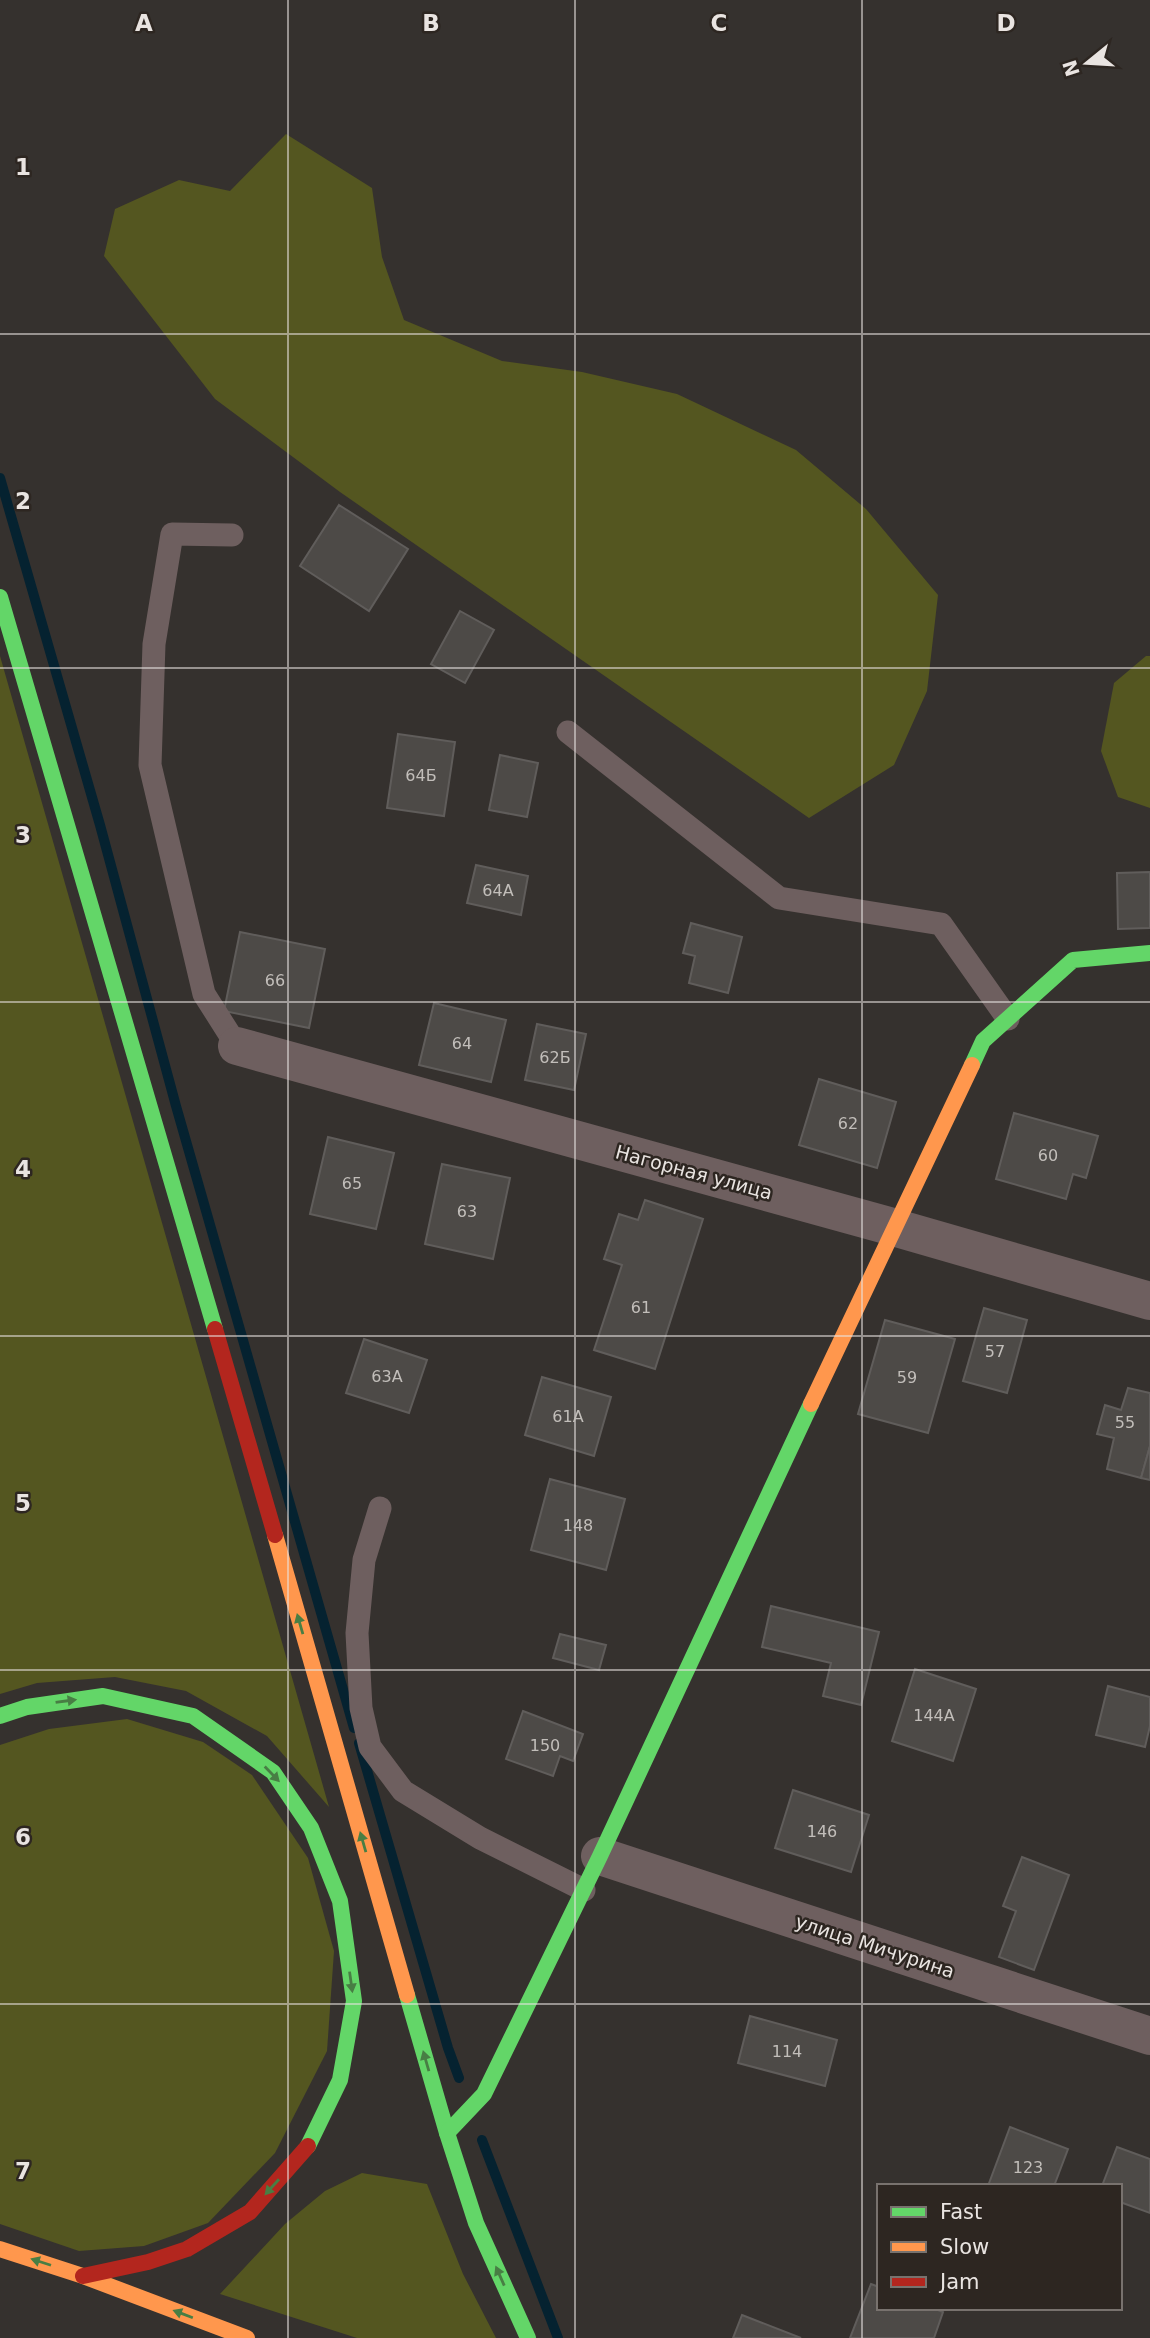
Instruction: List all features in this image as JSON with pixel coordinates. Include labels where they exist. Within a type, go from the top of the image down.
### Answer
[{"type":"main road","points":[[0,597],[447,2133],[476,2223],[528,2338]]},
{"type":"main road","points":[[447,2133],[484,2094],[584,1890],[892,1227],[983,1041],[1073,960],[1150,953]]},
{"type":"main road","points":[[0,1716],[27,1707],[103,1696],[193,1716],[273,1772],[310,1828],[340,1901],[354,2001],[340,2080],[308,2147],[250,2212],[187,2249],[148,2262],[83,2276]]},
{"type":"main road","points":[[0,2249],[83,2276],[247,2338]]},
{"type":"street","name":"Нагорная улица","points":[[237,1046],[1150,1301]]},
{"type":"street","name":"улица Мичурина","points":[[600,1856],[1150,2036]]},
{"type":"lane","points":[[232,535],[172,534],[154,644],[150,765],[204,994],[237,1046]]},
{"type":"lane","points":[[568,732],[779,898],[941,925],[1008,1019]]},
{"type":"lane","points":[[380,1508],[364,1560],[357,1633],[361,1708],[370,1747],[403,1791],[480,1838],[584,1890]]},
{"type":"shaded area","points":[[286,134],[372,188],[382,257],[404,320],[502,361],[582,372],[677,394],[796,450],[866,509],[938,595],[927,691],[894,765],[809,818],[340,492],[215,399],[104,256],[115,209],[179,180],[230,191]]},
{"type":"shaded area","points":[[0,656],[329,1807],[267,1736],[186,1691],[115,1677],[37,1683],[0,1694]]},
{"type":"shaded area","points":[[1146,656],[1150,656],[1150,808],[1118,797],[1101,751],[1114,683]]},
{"type":"shaded area","points":[[127,1719],[203,1742],[252,1775],[308,1858],[334,1951],[327,2051],[275,2153],[208,2223],[144,2246],[79,2251],[0,2224],[0,1745],[49,1729]]},
{"type":"shaded area","points":[[362,2173],[427,2184],[463,2274],[496,2338],[357,2338],[220,2294],[285,2224],[325,2191]]},
{"type":"building","points":[[339,505],[408,549],[369,611],[300,566]]},
{"type":"building","points":[[460,611],[494,630],[465,683],[431,664]]},
{"type":"building","points":[[398,734],[455,742],[444,816],[387,808]]},
{"type":"building","points":[[500,755],[538,763],[527,817],[489,810]]},
{"type":"building","points":[[476,865],[528,876],[521,915],[467,903]]},
{"type":"building","points":[[1150,872],[1150,928],[1118,929],[1117,873]]},
{"type":"building","points":[[691,923],[742,937],[728,993],[689,983],[695,956],[683,953]]},
{"type":"building","points":[[240,932],[325,949],[309,1028],[224,1011]]},
{"type":"building","points":[[434,1003],[506,1020],[491,1082],[419,1065]]},
{"type":"building","points":[[537,1024],[586,1034],[574,1090],[525,1080]]},
{"type":"building","points":[[819,1079],[896,1102],[877,1168],[799,1145]]},
{"type":"building","points":[[1014,1113],[1098,1136],[1086,1178],[1073,1174],[1066,1199],[996,1179]]},
{"type":"building","points":[[328,1137],[394,1153],[376,1229],[310,1214]]},
{"type":"building","points":[[442,1164],[510,1178],[493,1259],[425,1244]]},
{"type":"building","points":[[645,1200],[703,1219],[655,1369],[594,1350],[622,1265],[604,1259],[619,1214],[638,1220]]},
{"type":"building","points":[[984,1308],[1027,1320],[1007,1393],[963,1381]]},
{"type":"building","points":[[885,1320],[955,1339],[928,1433],[858,1414]]},
{"type":"building","points":[[364,1339],[427,1360],[409,1413],[346,1393]]},
{"type":"building","points":[[542,1377],[611,1397],[594,1456],[525,1435]]},
{"type":"building","points":[[1128,1388],[1150,1393],[1150,1446],[1141,1478],[1107,1469],[1114,1438],[1097,1434],[1105,1405],[1121,1410]]},
{"type":"building","points":[[1150,1446],[1150,1480],[1141,1478]]},
{"type":"building","points":[[550,1479],[625,1499],[606,1570],[531,1550]]},
{"type":"building","points":[[771,1606],[879,1632],[861,1705],[823,1696],[831,1663],[762,1647]]},
{"type":"building","points":[[560,1634],[606,1645],[599,1670],[553,1658]]},
{"type":"building","points":[[915,1669],[976,1689],[953,1761],[892,1741]]},
{"type":"building","points":[[1108,1686],[1150,1697],[1150,1726],[1145,1747],[1096,1735]]},
{"type":"building","points":[[523,1711],[583,1734],[573,1761],[560,1756],[553,1776],[506,1759]]},
{"type":"building","points":[[793,1790],[869,1815],[851,1872],[775,1848]]},
{"type":"building","points":[[1022,1857],[1069,1875],[1034,1970],[999,1957],[1016,1911],[1003,1906]]},
{"type":"building","points":[[750,2016],[837,2040],[825,2086],[738,2063]]},
{"type":"building","points":[[1010,2127],[1068,2149],[1055,2184],[989,2184]]},
{"type":"building","points":[[1117,2147],[1150,2159],[1150,2213],[1122,2203],[1122,2184],[1103,2184]]},
{"type":"building","points":[[871,2284],[877,2286],[877,2310],[943,2312],[934,2338],[850,2338]]},
{"type":"building","points":[[742,2315],[801,2338],[733,2338]]},
{"type":"waterway","points":[[0,478],[354,1728]]},
{"type":"waterway","points":[[359,1743],[459,2078]]},
{"type":"waterway","points":[[482,2140],[558,2338]]},
{"type":"traffic: fast","points":[[0,597],[215,1329]]},
{"type":"traffic: fast","points":[[972,1065],[983,1041],[1073,960],[1150,953]]},
{"type":"traffic: fast","points":[[447,2133],[484,2094],[600,1856],[811,1404]]},
{"type":"traffic: fast","points":[[0,1716],[27,1707],[103,1696],[193,1716],[273,1772],[311,1828],[340,1901],[354,2001],[340,2080],[308,2146]]},
{"type":"traffic: fast","points":[[407,1995],[476,2223],[528,2338]]},
{"type":"traffic: slow","points":[[811,1404],[972,1065]]},
{"type":"traffic: slow","points":[[275,1535],[407,1995]]},
{"type":"traffic: slow","points":[[0,2249],[83,2276],[247,2338]]},
{"type":"traffic: jam","points":[[215,1329],[275,1535]]},
{"type":"traffic: jam","points":[[83,2276],[148,2262],[187,2249],[250,2212],[308,2146]]}]
